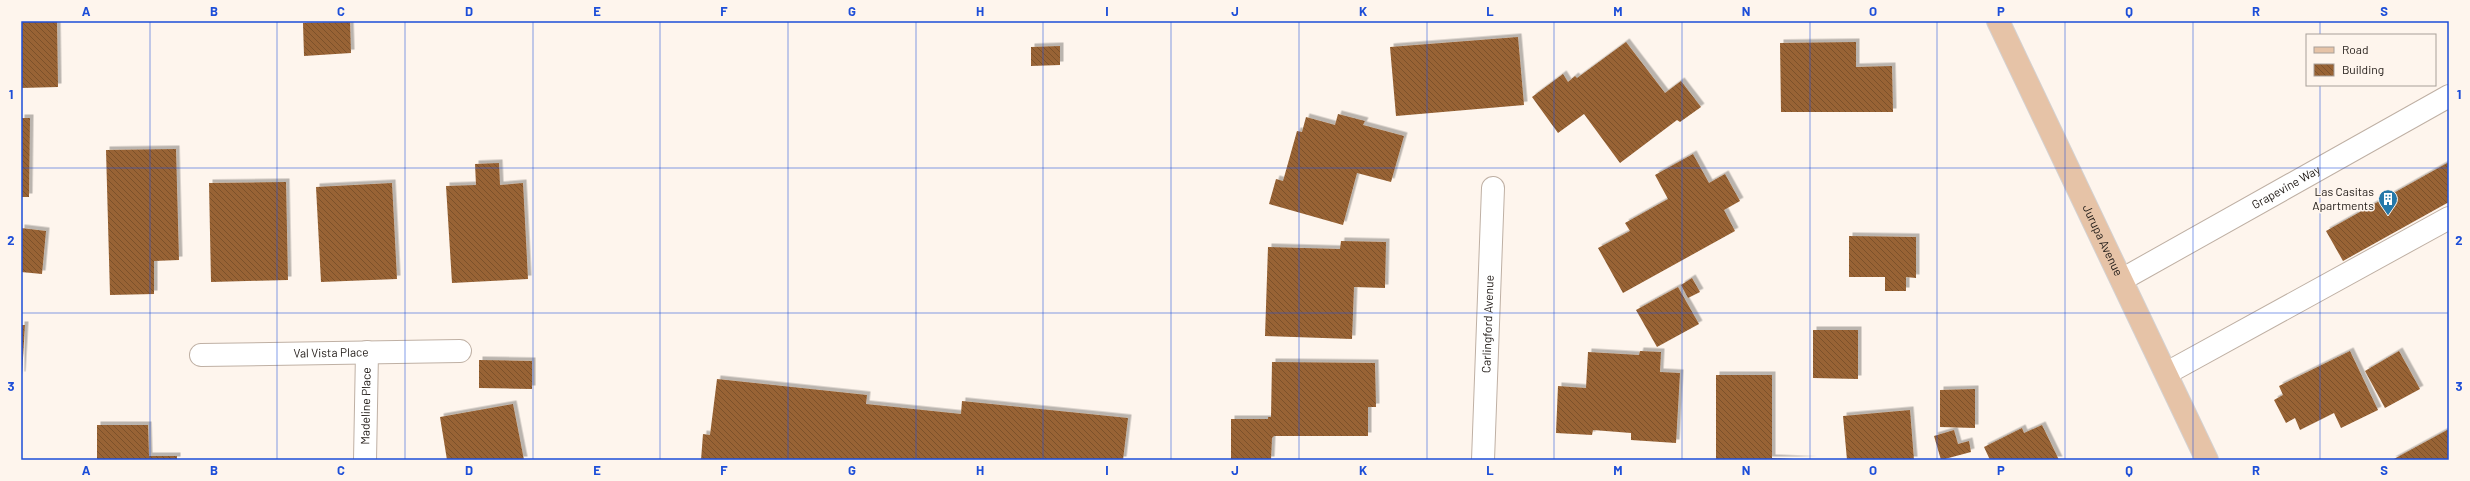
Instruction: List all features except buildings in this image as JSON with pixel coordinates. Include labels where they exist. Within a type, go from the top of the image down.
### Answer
[{"type":"main road","name":"Jurupa Avenue","points":[[1998,21],[2123,279],[2207,460]]},
{"type":"street","name":"Grapevine Way","points":[[2123,279],[2449,96]]},
{"type":"street","name":"Carlingford Avenue","points":[[1483,460],[1493,188]]},
{"type":"street","points":[[2166,373],[2449,218]]},
{"type":"street","name":"Val Vista Place","points":[[201,355],[460,351]]},
{"type":"street","name":"Madeline Place","points":[[365,460],[367,352]]},
{"type":"place","name":"Las Casitas Apartments","points":[[2388,216]]}]
